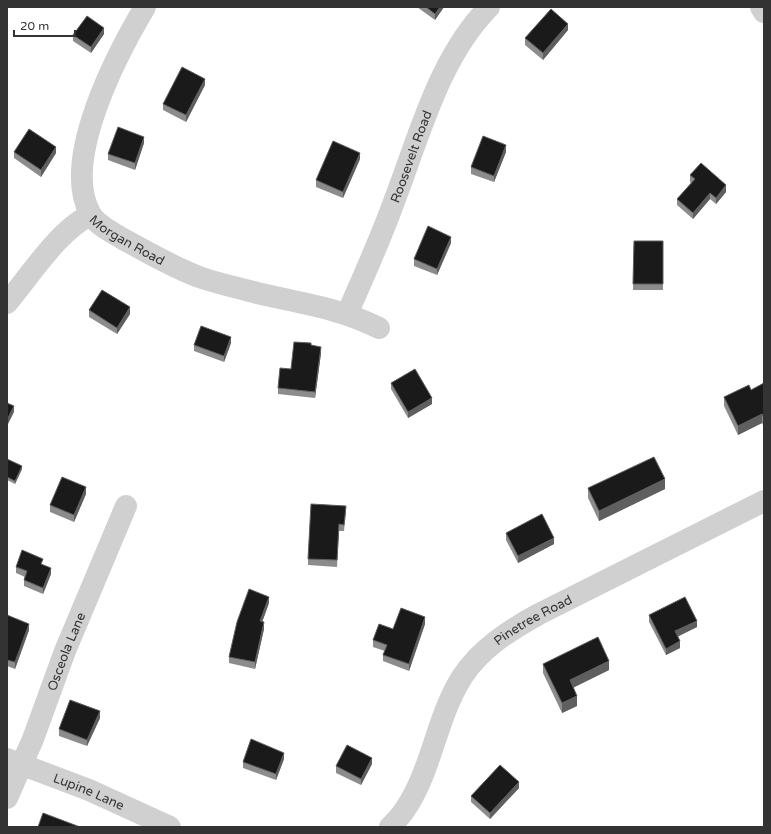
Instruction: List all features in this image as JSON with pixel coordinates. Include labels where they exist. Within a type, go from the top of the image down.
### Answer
[{"type":"street","name":"Morgan Road","points":[[145,7],[116,60],[93,113],[86,144],[82,180],[82,193],[91,215],[102,225],[146,252],[202,278],[347,314],[379,328]]},
{"type":"street","name":"Roosevelt Road","points":[[347,314],[387,220],[446,68],[473,25],[489,7]]},
{"type":"street","points":[[761,7],[764,12]]},
{"type":"street","points":[[7,303],[64,233],[80,220],[91,215]]},
{"type":"street","name":"Pinetree Road","points":[[390,827],[404,812],[413,796],[456,689],[470,667],[487,648],[539,614],[764,501]]},
{"type":"street","name":"Osceola Lane","points":[[7,798],[15,762],[65,650],[126,506]]},
{"type":"street","name":"Lupine Lane","points":[[15,762],[89,790],[170,827]]},
{"type":"building","points":[[426,7],[440,7],[435,14]]},
{"type":"building","points":[[551,9],[568,24],[543,53],[525,38]]},
{"type":"building","points":[[87,16],[104,28],[91,47],[73,35]]},
{"type":"building","points":[[182,67],[205,79],[186,115],[163,104]]},
{"type":"building","points":[[118,127],[144,137],[135,163],[108,154]]},
{"type":"building","points":[[29,129],[56,147],[41,170],[14,152]]},
{"type":"building","points":[[483,136],[506,145],[494,176],[471,167]]},
{"type":"building","points":[[333,141],[360,153],[343,192],[316,180]]},
{"type":"building","points":[[701,163],[726,185],[716,198],[710,193],[693,213],[677,199],[695,179],[690,175]]},
{"type":"building","points":[[428,226],[451,237],[437,269],[414,259]]},
{"type":"building","points":[[634,241],[663,241],[663,284],[633,284]]},
{"type":"building","points":[[102,290],[130,307],[117,328],[89,310]]},
{"type":"building","points":[[201,326],[231,337],[224,356],[194,345]]},
{"type":"building","points":[[294,342],[311,343],[311,345],[321,347],[315,392],[278,388],[280,368],[291,369]]},
{"type":"building","points":[[415,369],[432,398],[408,412],[391,383]]},
{"type":"building","points":[[764,383],[764,418],[762,414],[738,426],[724,397],[749,385],[751,390]]},
{"type":"building","points":[[7,403],[14,406],[7,420]]},
{"type":"building","points":[[654,457],[665,479],[599,511],[588,488]]},
{"type":"building","points":[[7,459],[22,466],[15,481],[7,477]]},
{"type":"building","points":[[62,477],[86,487],[74,515],[50,505]]},
{"type":"building","points":[[311,504],[346,506],[344,525],[339,524],[337,560],[308,559]]},
{"type":"building","points":[[542,514],[554,538],[518,556],[506,533]]},
{"type":"building","points":[[22,550],[43,559],[41,564],[51,568],[43,588],[24,580],[27,571],[16,567]]},
{"type":"building","points":[[249,589],[269,597],[260,621],[264,622],[255,662],[229,657],[237,622]]},
{"type":"building","points":[[685,597],[697,621],[675,631],[680,641],[666,649],[649,615]]},
{"type":"building","points":[[401,608],[425,617],[409,664],[383,655],[387,645],[373,640],[379,624],[393,629]]},
{"type":"building","points":[[7,615],[29,624],[15,662],[7,660]]},
{"type":"building","points":[[598,637],[609,661],[570,680],[577,696],[562,703],[543,664]]},
{"type":"building","points":[[70,700],[100,711],[87,740],[59,729]]},
{"type":"building","points":[[251,739],[284,753],[276,774],[243,762]]},
{"type":"building","points":[[347,745],[372,758],[361,779],[336,766]]},
{"type":"building","points":[[500,765],[519,782],[490,813],[471,796]]},
{"type":"building","points":[[43,813],[80,827],[38,827]]}]
